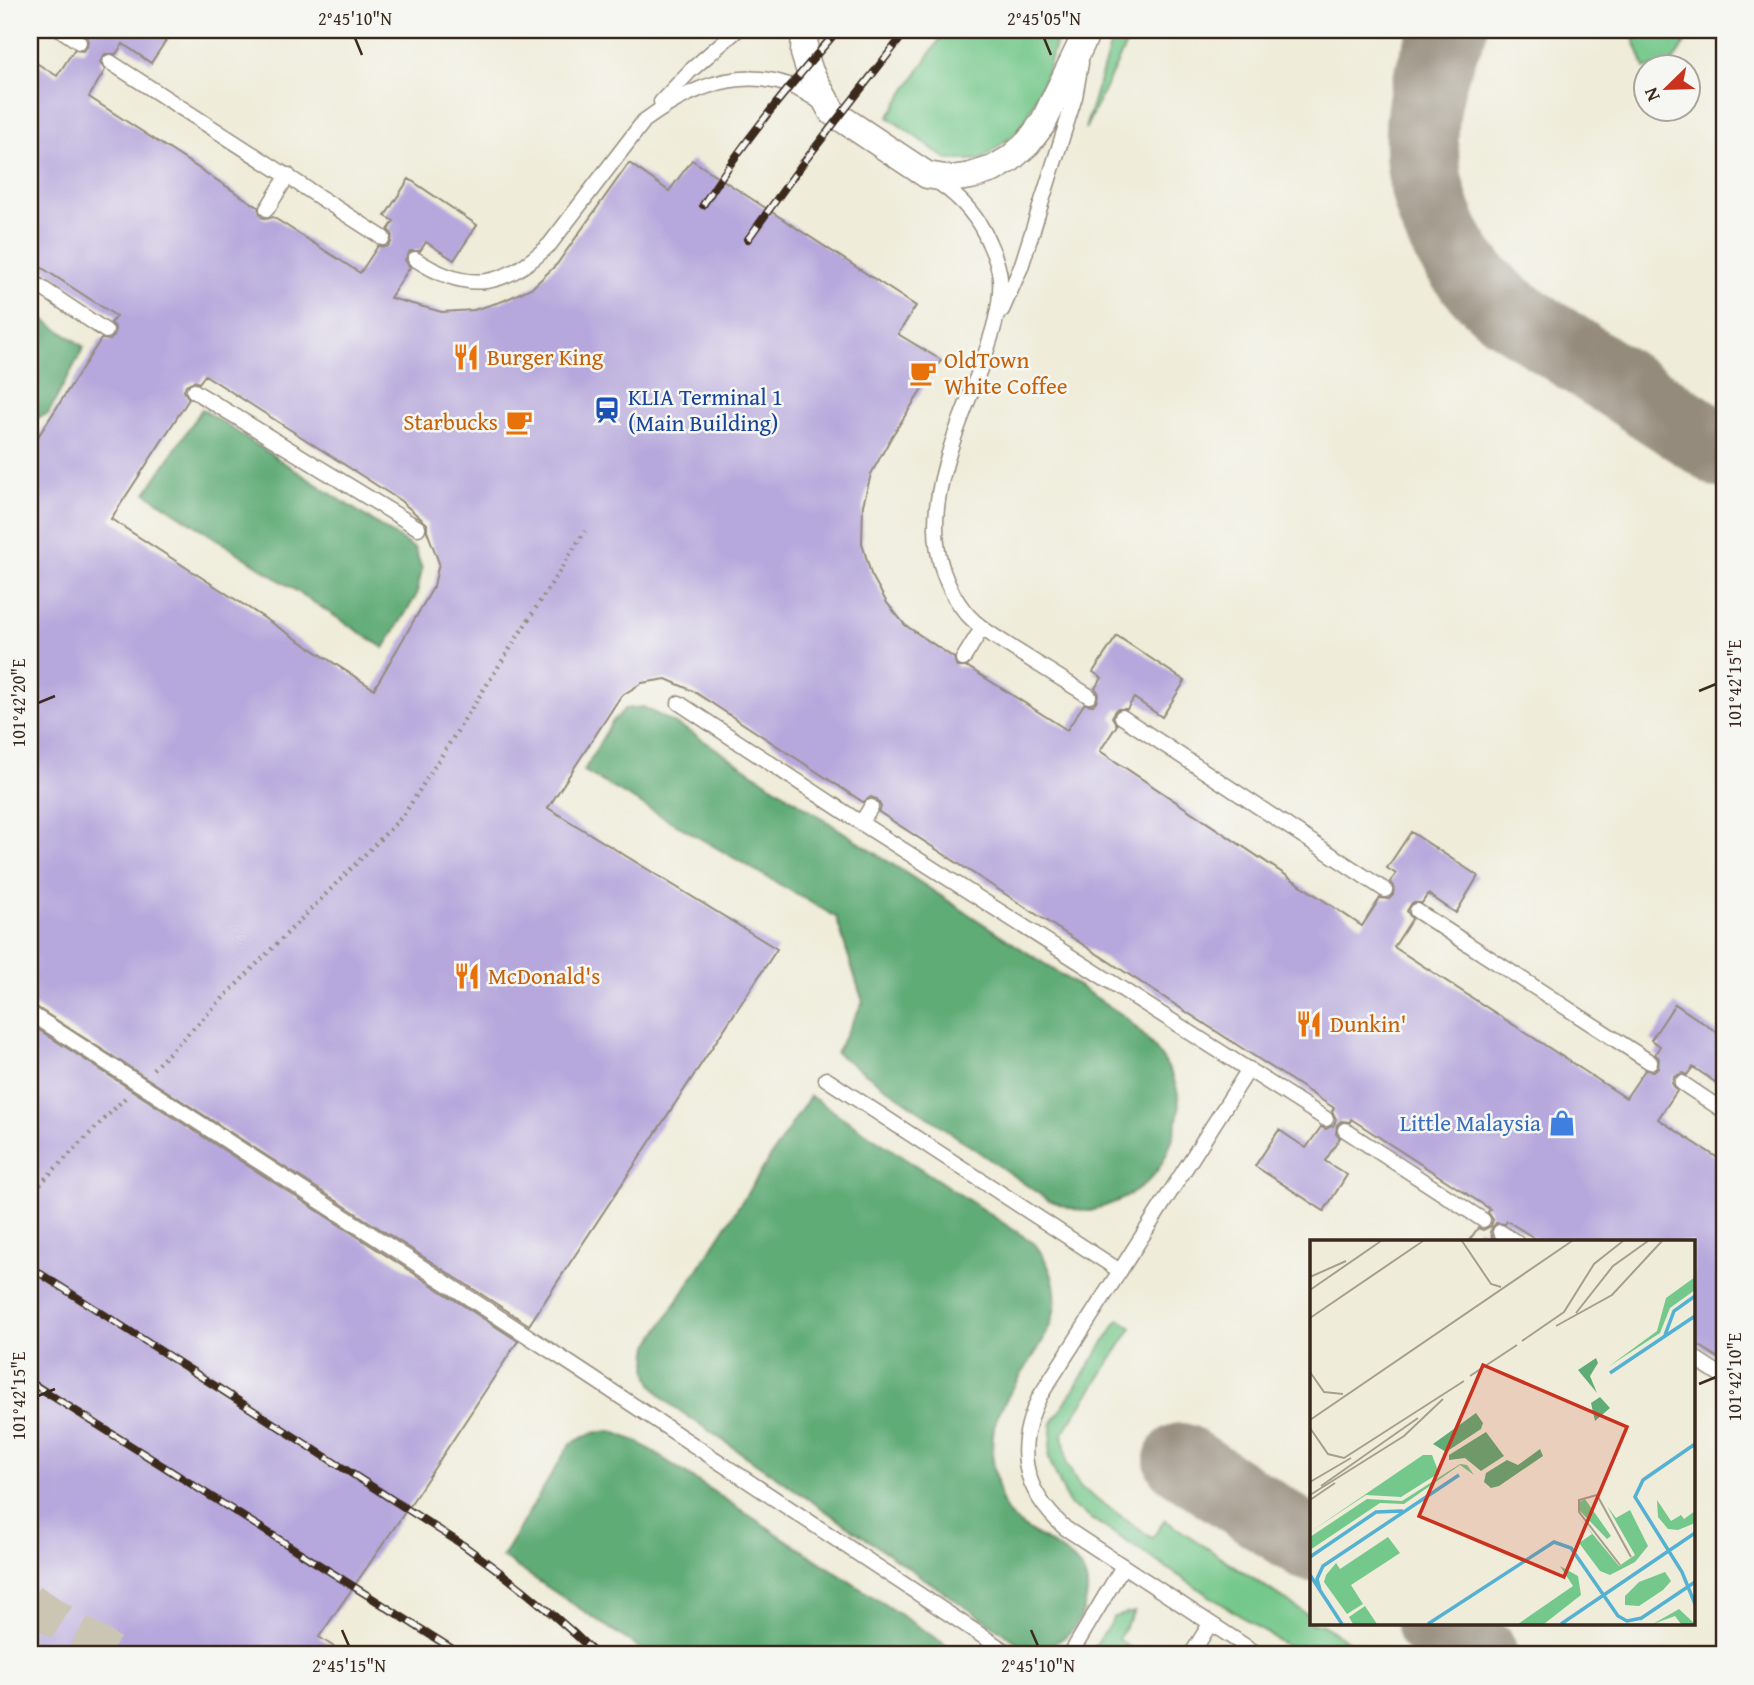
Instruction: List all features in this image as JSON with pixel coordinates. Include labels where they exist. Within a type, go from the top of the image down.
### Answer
[{"type":"street","points":[[805,30],[804,53],[810,72],[832,112],[927,175],[951,179],[971,176],[1010,159],[1028,143],[1043,123],[1087,34]]},
{"type":"lane","points":[[61,30],[79,42]]},
{"type":"lane","points":[[415,259],[436,273],[457,281],[474,283],[493,280],[533,261],[550,244],[644,121],[690,71],[737,30]]},
{"type":"lane","points":[[1087,34],[1075,97],[1021,267],[994,330],[940,482],[934,531],[944,572],[966,613],[982,628],[1089,696]]},
{"type":"lane","points":[[110,62],[383,238]]},
{"type":"lane","points":[[644,121],[664,106],[692,91],[739,79],[765,79],[787,84],[803,90],[832,112]]},
{"type":"lane","points":[[267,209],[288,175]]},
{"type":"lane","points":[[927,175],[954,193],[984,230],[1000,276],[1000,296],[994,330]]},
{"type":"lane","points":[[30,280],[106,331]]},
{"type":"lane","points":[[194,391],[418,528]]},
{"type":"lane","points":[[962,659],[982,628]]},
{"type":"lane","points":[[679,703],[861,823],[1326,1119]]},
{"type":"lane","points":[[1122,717],[1385,890]]},
{"type":"lane","points":[[861,823],[871,807]]},
{"type":"lane","points":[[1417,911],[1650,1062]]},
{"type":"lane","points":[[30,1013],[571,1364],[1011,1655]]},
{"type":"lane","points":[[1249,1069],[1040,1396],[1030,1415],[1025,1434],[1025,1455],[1031,1484],[1052,1517],[1259,1655]]},
{"type":"lane","points":[[827,1079],[1120,1271]]},
{"type":"lane","points":[[1682,1083],[1724,1111]]},
{"type":"lane","points":[[1345,1130],[1483,1220]]},
{"type":"lane","points":[[1500,1232],[1513,1240]]},
{"type":"lane","points":[[1694,1358],[1724,1377]]},
{"type":"lane","points":[[1070,1655],[1123,1566]]},
{"type":"lane","points":[[1191,1655],[1210,1624]]},
{"type":"path","points":[[30,1194],[403,816],[585,531]]},
{"type":"green space","points":[[946,30],[1059,30],[1047,73],[1022,128],[981,160],[948,160],[888,117]]},
{"type":"green space","points":[[1115,30],[1133,30],[1085,129]]},
{"type":"green space","points":[[1633,30],[1693,30],[1679,52],[1639,52]]},
{"type":"green space","points":[[30,310],[84,347],[48,414],[30,420]]},
{"type":"green space","points":[[202,409],[415,549],[422,569],[416,596],[384,648],[146,493]]},
{"type":"green space","points":[[643,707],[689,731],[1124,1016],[1164,1061],[1178,1094],[1178,1117],[1172,1141],[1161,1164],[1147,1182],[1121,1199],[1090,1211],[1074,1209],[1048,1200],[836,1053],[863,1002],[836,917],[584,771],[611,723],[625,709]]},
{"type":"green space","points":[[810,1096],[1035,1244],[1050,1269],[1055,1292],[1054,1313],[1047,1332],[998,1415],[992,1451],[1002,1502],[1011,1517],[1070,1557],[1085,1578],[1087,1596],[1084,1610],[1070,1632],[1053,1644],[1024,1647],[670,1404],[649,1378],[649,1345]]},
{"type":"green space","points":[[1119,1319],[1132,1328],[1063,1433],[1067,1464],[1080,1487],[1152,1538],[1165,1520],[1310,1616],[1310,1626],[1324,1626],[1369,1655],[1300,1655],[1069,1504],[1049,1459],[1052,1423]]},
{"type":"green space","points":[[611,1431],[638,1442],[961,1655],[650,1655],[502,1557],[570,1444],[592,1433]]},
{"type":"green space","points":[[1134,1612],[1118,1639],[1140,1655],[1090,1655],[1114,1617]]},
{"type":"building","name":"KLIA Terminal 1 (Main Building)","points":[[87,30],[173,30],[151,63],[123,44],[116,54],[105,54],[100,62],[105,70],[89,97],[258,207],[261,217],[273,217],[360,273],[378,246],[387,247],[391,243],[392,234],[388,230],[394,221],[385,216],[409,179],[477,225],[454,260],[426,242],[420,251],[410,251],[405,260],[410,267],[390,298],[442,312],[474,310],[503,301],[533,287],[557,264],[629,163],[669,191],[692,160],[916,306],[898,334],[941,360],[871,474],[863,505],[862,543],[871,574],[887,603],[905,625],[954,658],[957,667],[968,667],[1067,730],[1084,704],[1093,705],[1097,700],[1098,692],[1095,688],[1102,678],[1093,672],[1117,636],[1185,681],[1162,717],[1134,698],[1127,709],[1117,709],[1112,717],[1117,725],[1100,751],[1362,926],[1380,898],[1389,899],[1393,895],[1394,886],[1390,882],[1396,874],[1387,868],[1411,832],[1478,876],[1456,913],[1428,894],[1422,903],[1412,903],[1407,911],[1412,919],[1394,947],[1626,1098],[1645,1070],[1654,1071],[1658,1067],[1659,1058],[1655,1054],[1660,1046],[1651,1040],[1675,1004],[1724,1037],[1724,1088],[1693,1067],[1687,1075],[1682,1073],[1674,1077],[1672,1083],[1677,1091],[1658,1119],[1724,1162],[1724,1362],[1694,1342],[1694,1240],[1538,1240],[1507,1221],[1505,1224],[1496,1223],[1492,1228],[1490,1232],[1493,1240],[1469,1240],[1478,1228],[1483,1230],[1491,1226],[1493,1220],[1488,1212],[1490,1209],[1351,1119],[1350,1122],[1341,1121],[1337,1125],[1336,1134],[1340,1138],[1325,1161],[1347,1175],[1324,1211],[1255,1166],[1279,1130],[1306,1148],[1321,1127],[1326,1129],[1334,1125],[1334,1108],[879,812],[881,807],[877,799],[871,797],[863,802],[693,691],[666,679],[642,683],[621,696],[548,808],[777,949],[529,1325],[30,1003],[30,449],[101,339],[110,340],[114,336],[115,327],[111,323],[116,316],[30,260],[30,59],[57,76],[74,50],[83,51],[87,47],[88,38],[84,34]],"holes":[[[205,375],[401,501],[427,524],[439,563],[434,586],[374,689],[111,519],[189,399],[184,391],[186,385],[194,381],[199,383]]]},
{"type":"building","points":[[30,1024],[518,1341],[319,1637],[346,1655],[42,1655],[30,1647]]},
{"type":"taxiway","points":[[1450,30],[1434,67],[1424,105],[1422,143],[1426,181],[1436,217],[1453,251],[1477,282],[1507,310],[1724,452]]},
{"type":"taxiway","points":[[1181,1460],[1310,1544]]},
{"type":"taxiway","points":[[1436,1626],[1481,1655]]},
{"type":"tunnel","points":[[30,1602],[112,1655]]},
{"type":"railway","points":[[703,205],[767,115],[838,30]]},
{"type":"railway","points":[[748,239],[800,167],[907,30]]},
{"type":"railway","points":[[30,1267],[463,1545],[532,1597],[597,1655]]},
{"type":"railway","points":[[30,1382],[462,1655]]},
{"type":"place","name":"Burger King","points":[[466,357]]},
{"type":"place","name":"OldTown White Coffee","points":[[923,373]]},
{"type":"place","name":"KLIA Terminal 1 (Main Building)","points":[[607,410]]},
{"type":"place","name":"Starbucks","points":[[519,422]]},
{"type":"place","name":"McDonald's","points":[[467,976]]},
{"type":"place","name":"Dunkin'","points":[[1309,1024]]},
{"type":"place","name":"Little Malaysia","points":[[1562,1123]]}]
